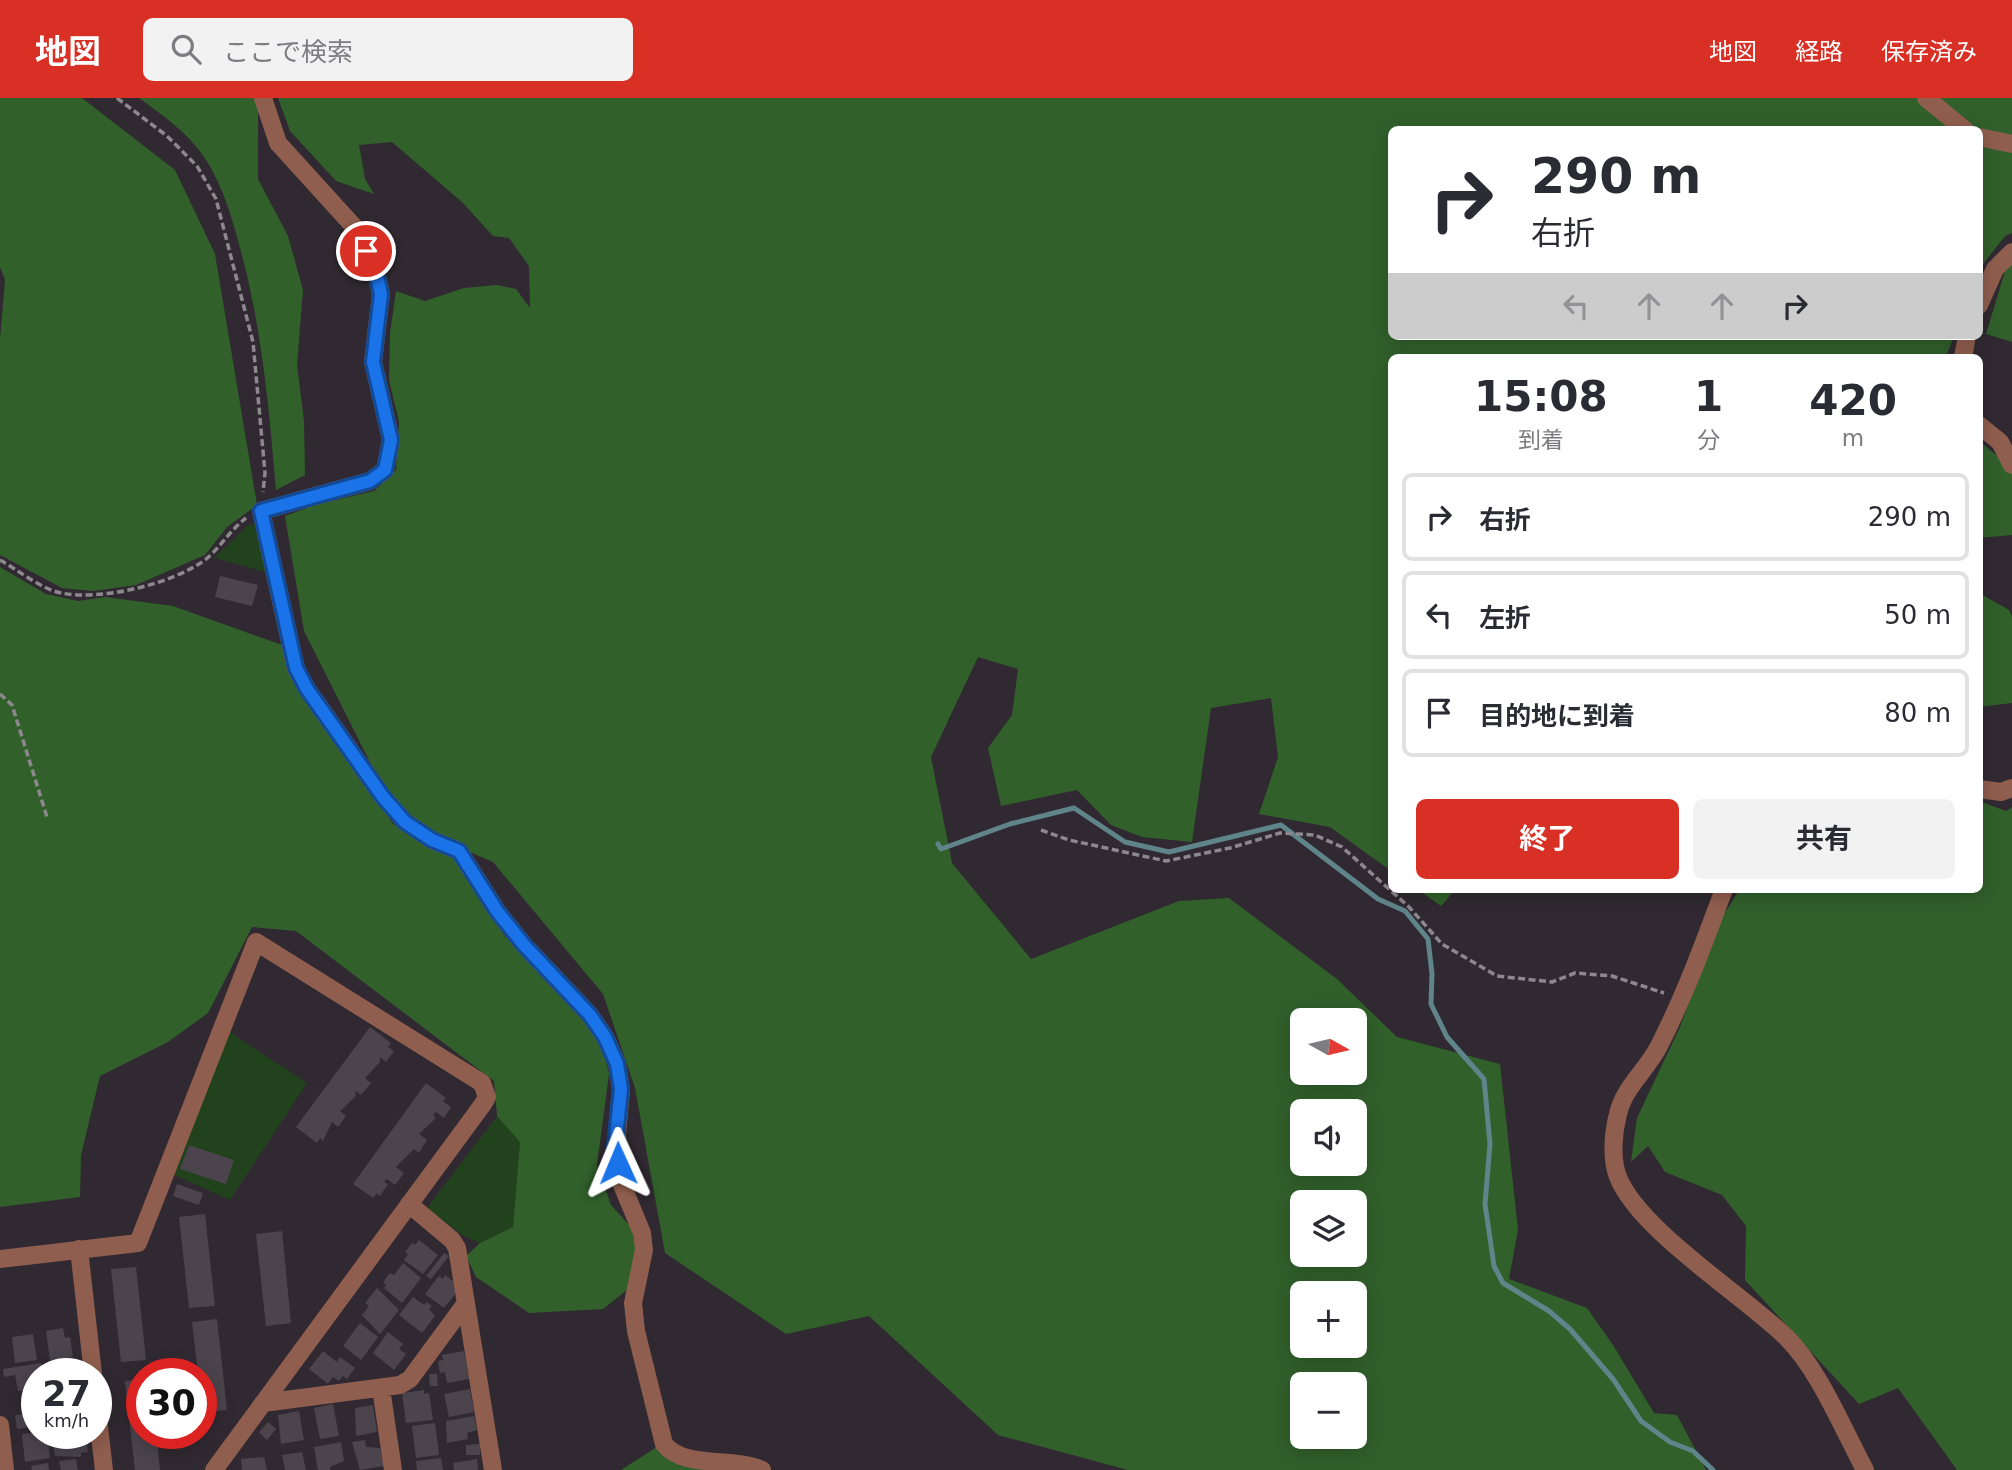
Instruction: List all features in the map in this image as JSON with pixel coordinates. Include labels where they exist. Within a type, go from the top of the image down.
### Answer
[{"type":"street","points":[[263,98],[278,143],[356,230],[376,272],[381,294],[373,362],[391,440],[385,470],[370,481],[261,511],[296,668],[307,689],[383,797],[405,822],[432,840],[459,851],[497,911],[524,945],[590,1015],[613,1055],[621,1089],[615,1146],[620,1180],[642,1233],[643,1250],[633,1303],[636,1331],[664,1444],[672,1455],[696,1462],[737,1463],[762,1470]]},
{"type":"street","points":[[1926,98],[1960,126]]},
{"type":"street","points":[[1983,138],[2012,144]]},
{"type":"street","points":[[1983,296],[1995,269],[2012,252]]},
{"type":"street","points":[[1983,428],[2000,442],[2012,465]]},
{"type":"street","points":[[1983,790],[2001,792],[2012,788]]},
{"type":"street","points":[[1723,893],[1686,994],[1657,1051],[1625,1094],[1617,1115],[1614,1153],[1617,1175],[1629,1199],[1663,1232],[1788,1339],[1808,1365],[1866,1470]]},
{"type":"street","points":[[0,1258],[138,1242],[256,942],[482,1083],[487,1097],[483,1104],[214,1470]]},
{"type":"street","points":[[410,1204],[452,1240],[457,1248],[493,1470]]},
{"type":"street","points":[[79,1249],[91,1358]]},
{"type":"street","points":[[263,1403],[400,1385],[410,1379],[466,1303]]},
{"type":"street","points":[[381,1388],[393,1470]]},
{"type":"street","points":[[0,1424],[5,1470]]},
{"type":"street","points":[[102,1449],[104,1470]]},
{"type":"path","points":[[0,560],[59,593],[124,591],[190,570],[208,557],[227,533],[246,518],[261,511],[265,473],[253,342],[216,199],[197,166],[167,136],[117,98]]},
{"type":"path","points":[[0,694],[12,705],[47,817]]},
{"type":"path","points":[[1041,830],[1069,841],[1166,861],[1230,848],[1280,833],[1315,835],[1342,847],[1388,888]]},
{"type":"path","points":[[1393,893],[1442,944],[1497,976],[1552,982],[1575,973],[1612,976],[1661,993],[1686,994]]},
{"type":"green space","points":[[0,98],[82,98],[175,170],[215,254],[257,505],[227,527],[205,555],[136,585],[93,591],[62,588],[0,555],[0,340],[5,280],[0,267]]},
{"type":"green space","points":[[139,98],[258,98],[258,179],[288,236],[303,290],[297,365],[304,421],[305,475],[276,490],[259,338],[248,278],[227,204],[214,173],[194,144],[177,127]]},
{"type":"green space","points":[[278,98],[2012,98],[2012,233],[2005,236],[1983,264],[1983,126],[1388,126],[1388,340],[1952,340],[1947,354],[1388,354],[1388,869],[1330,827],[1259,814],[1278,757],[1271,698],[1211,708],[1192,842],[1142,837],[1111,825],[1077,790],[1001,806],[988,748],[1012,715],[1018,669],[978,657],[931,757],[952,863],[1031,959],[1179,901],[1229,898],[1337,979],[1367,1008],[1397,1037],[1500,1064],[1518,1230],[1509,1279],[1587,1308],[1654,1413],[1677,1415],[1706,1470],[1128,1470],[998,1435],[869,1316],[786,1334],[665,1253],[635,1088],[603,994],[493,862],[418,830],[381,784],[304,631],[285,516],[315,505],[374,491],[396,470],[399,422],[389,380],[390,333],[396,291],[425,301],[464,288],[497,285],[516,289],[530,308],[529,266],[509,238],[493,236],[462,202],[392,142],[359,145],[365,179],[374,194],[336,181],[290,131]]},
{"type":"green space","points":[[2012,264],[2012,342],[1986,334],[2005,271]]},
{"type":"green space","points":[[1983,444],[2012,468],[2012,535],[1983,538]]},
{"type":"green space","points":[[258,522],[266,572],[214,558],[247,526]]},
{"type":"green space","points":[[0,567],[46,594],[78,601],[105,597],[173,606],[285,646],[293,676],[393,824],[454,857],[504,935],[568,1002],[601,1043],[609,1074],[597,1165],[611,1205],[632,1228],[636,1253],[627,1290],[603,1309],[529,1313],[476,1277],[466,1256],[480,1243],[513,1227],[520,1142],[497,1116],[494,1081],[296,931],[252,927],[208,1013],[168,1042],[100,1076],[81,1155],[80,1197],[0,1207]]},
{"type":"green space","points":[[1983,595],[2009,610],[2012,617],[2012,703],[1983,707]]},
{"type":"green space","points":[[1983,802],[2006,811],[2012,807],[2012,1470],[1957,1470],[1898,1388],[1859,1404],[1745,1280],[1746,1226],[1722,1195],[1665,1172],[1648,1146],[1631,1162],[1637,1118],[1680,1027],[1719,922],[1737,893],[1983,893]]},
{"type":"green space","points":[[1423,893],[1452,893],[1441,906]]},
{"type":"green space","points":[[227,1030],[307,1083],[230,1200],[172,1174]]},
{"type":"green space","points":[[497,1116],[520,1141],[513,1227],[480,1243],[462,1235],[427,1208]]},
{"type":"green space","points":[[660,1445],[768,1470],[621,1470]]},
{"type":"building","points":[[220,576],[258,585],[252,606],[215,597]]},
{"type":"building","points":[[370,1027],[391,1043],[388,1047],[394,1051],[386,1062],[380,1057],[380,1062],[365,1078],[371,1083],[361,1095],[355,1091],[356,1096],[340,1111],[346,1116],[338,1127],[332,1122],[323,1141],[320,1138],[317,1143],[296,1127]]},
{"type":"building","points":[[426,1083],[446,1098],[443,1101],[451,1107],[444,1118],[436,1112],[433,1115],[436,1118],[419,1134],[427,1140],[419,1153],[414,1149],[396,1167],[404,1173],[395,1185],[387,1179],[384,1182],[388,1184],[380,1196],[377,1193],[373,1198],[353,1184]]},
{"type":"building","points":[[189,1145],[234,1160],[226,1184],[180,1169]]},
{"type":"building","points":[[177,1184],[203,1193],[199,1205],[173,1196]]},
{"type":"building","points":[[205,1214],[215,1306],[189,1308],[179,1217]]},
{"type":"building","points":[[282,1231],[291,1323],[266,1326],[256,1234]]},
{"type":"building","points":[[419,1240],[438,1255],[423,1274],[404,1260],[408,1254],[405,1252],[412,1243],[415,1245]]},
{"type":"building","points":[[444,1253],[449,1256],[431,1279],[426,1276]]},
{"type":"building","points":[[403,1263],[421,1278],[402,1303],[384,1288],[386,1285],[383,1282],[390,1273],[394,1275]]},
{"type":"building","points":[[136,1267],[146,1358],[126,1358],[126,1362],[121,1362],[111,1269]]},
{"type":"building","points":[[445,1275],[454,1282],[456,1293],[444,1308],[425,1294],[439,1276],[443,1279]]},
{"type":"building","points":[[377,1288],[399,1310],[380,1334],[362,1315],[369,1306],[365,1303]]},
{"type":"building","points":[[413,1297],[424,1305],[427,1302],[432,1306],[429,1309],[435,1316],[422,1333],[399,1315]]},
{"type":"building","points":[[217,1319],[227,1410],[217,1411],[217,1358],[196,1358],[192,1322]]},
{"type":"building","points":[[360,1323],[378,1337],[361,1360],[343,1346]]},
{"type":"building","points":[[63,1328],[65,1338],[70,1337],[73,1357],[50,1358],[46,1331]]},
{"type":"building","points":[[388,1332],[403,1344],[399,1349],[406,1354],[394,1370],[373,1353]]},
{"type":"building","points":[[33,1334],[37,1358],[21,1358],[21,1362],[15,1363],[12,1337]]},
{"type":"building","points":[[323,1351],[337,1362],[340,1357],[355,1368],[347,1379],[343,1376],[339,1381],[333,1377],[328,1384],[309,1369]]},
{"type":"building","points":[[464,1351],[469,1379],[447,1383],[445,1372],[440,1373],[438,1361],[443,1360],[442,1355]]},
{"type":"building","points":[[21,1366],[21,1391],[18,1391],[15,1375],[4,1377],[3,1369]]},
{"type":"building","points":[[429,1374],[437,1374],[438,1386],[430,1386]]},
{"type":"building","points":[[470,1389],[474,1412],[449,1417],[444,1394]]},
{"type":"building","points":[[424,1390],[424,1394],[429,1393],[433,1420],[406,1423],[402,1393]]},
{"type":"building","points":[[333,1404],[339,1436],[320,1439],[314,1408]]},
{"type":"building","points":[[373,1405],[377,1432],[356,1436],[355,1408]]},
{"type":"building","points":[[299,1411],[304,1440],[281,1444],[278,1415]]},
{"type":"building","points":[[21,1414],[21,1428],[17,1429],[15,1415]]},
{"type":"building","points":[[474,1416],[477,1430],[467,1433],[468,1439],[447,1443],[446,1421]]},
{"type":"building","points":[[268,1422],[276,1429],[267,1440],[259,1432]]},
{"type":"building","points":[[435,1423],[439,1455],[416,1458],[412,1426]]},
{"type":"building","points":[[365,1440],[366,1447],[380,1448],[384,1466],[360,1470],[352,1442]]},
{"type":"building","points":[[341,1442],[344,1461],[330,1467],[330,1470],[318,1470],[314,1447]]},
{"type":"building","points":[[480,1444],[480,1455],[466,1455],[466,1445]]},
{"type":"building","points":[[24,1449],[49,1449],[50,1458],[25,1462]]},
{"type":"building","points":[[54,1449],[88,1449],[88,1452],[81,1453],[81,1457],[55,1456]]},
{"type":"building","points":[[133,1449],[158,1449],[160,1470],[135,1470]]},
{"type":"building","points":[[302,1452],[306,1470],[285,1470],[282,1455]]},
{"type":"building","points":[[264,1457],[267,1470],[242,1470],[241,1459]]},
{"type":"building","points":[[441,1458],[443,1470],[417,1470],[416,1461]]},
{"type":"building","points":[[76,1459],[78,1470],[61,1470],[59,1461]]},
{"type":"building","points":[[477,1459],[478,1470],[454,1470],[453,1463]]},
{"type":"building","points":[[48,1463],[49,1470],[32,1470],[31,1466]]},
{"type":"waterway","points":[[938,844],[941,849],[1010,824],[1074,808],[1125,842],[1169,852],[1281,825],[1378,899],[1405,911],[1428,939],[1432,974],[1431,1004],[1447,1037],[1484,1079],[1490,1144],[1485,1204],[1494,1266],[1503,1283],[1549,1311],[1570,1329],[1613,1379],[1641,1421],[1670,1442],[1693,1451],[1713,1470]]},
{"type":"route","points":[[366,251],[376,272],[381,294],[373,362],[391,440],[385,470],[370,481],[261,511],[296,668],[307,689],[383,797],[405,822],[432,840],[459,851],[497,911],[524,945],[590,1015],[605,1037],[617,1064],[621,1089],[615,1146],[618,1163]]}]
